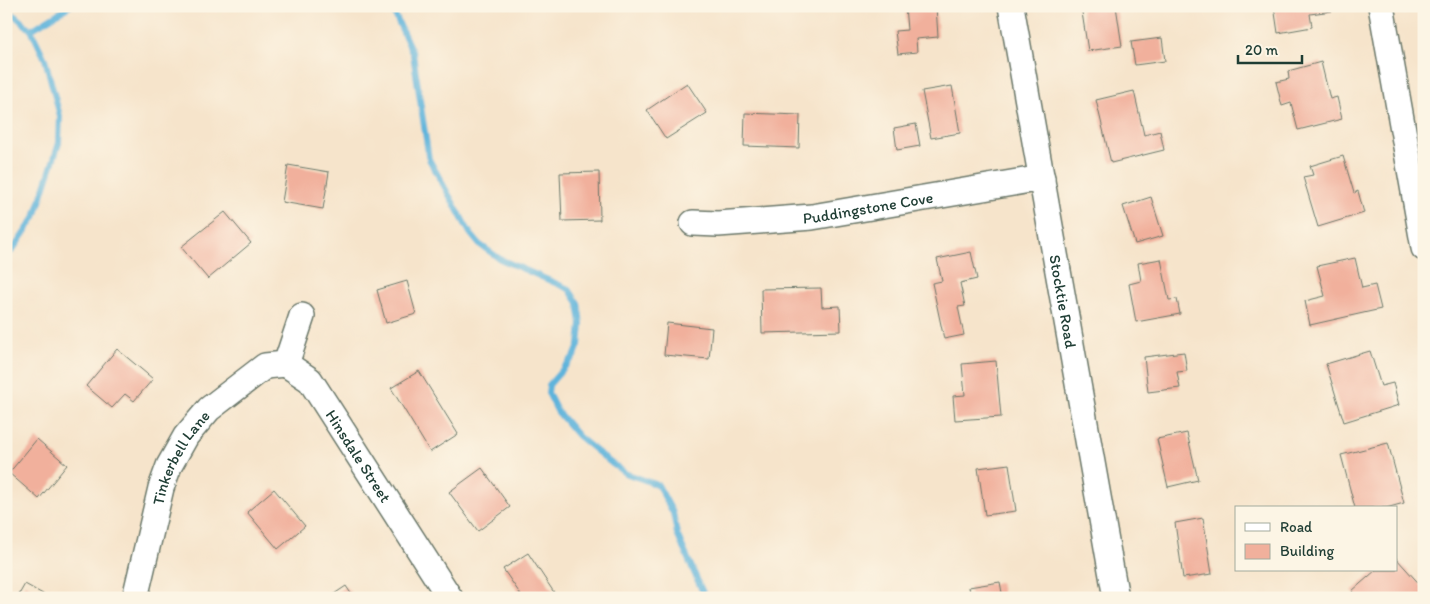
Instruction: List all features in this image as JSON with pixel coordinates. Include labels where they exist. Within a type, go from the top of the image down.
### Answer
[{"type":"street","name":"Stocktie Road","points":[[1011,6],[1116,598]]},
{"type":"street","points":[[1381,6],[1424,248]]},
{"type":"street","name":"Puddingstone Cove","points":[[693,223],[718,224],[812,217],[1042,178]]},
{"type":"street","points":[[286,364],[302,316]]},
{"type":"street","name":"Tinkerbell Lane","points":[[135,598],[161,488],[169,466],[186,436],[209,409],[265,366],[286,364]]},
{"type":"street","name":"Hinsdale Street","points":[[286,364],[310,380],[450,598]]},
{"type":"building","points":[[905,6],[936,6],[938,37],[916,39],[917,52],[898,54],[895,31],[907,30]]},
{"type":"building","points":[[1081,6],[1116,6],[1122,46],[1088,51]]},
{"type":"building","points":[[1274,6],[1331,6],[1332,11],[1310,14],[1312,27],[1278,33]]},
{"type":"building","points":[[1162,38],[1165,61],[1135,65],[1131,42]]},
{"type":"building","points":[[1321,62],[1330,99],[1337,97],[1342,119],[1298,130],[1291,103],[1282,106],[1276,82],[1289,79],[1288,71]]},
{"type":"building","points":[[687,83],[707,113],[666,139],[647,110]]},
{"type":"building","points":[[952,86],[960,133],[931,138],[922,91]]},
{"type":"building","points":[[1134,91],[1144,135],[1160,131],[1164,150],[1111,163],[1096,100]]},
{"type":"building","points":[[745,113],[800,115],[799,148],[744,146]]},
{"type":"building","points":[[916,124],[920,146],[897,150],[894,128]]},
{"type":"building","points":[[1343,156],[1354,193],[1358,191],[1364,213],[1318,227],[1303,177],[1313,175],[1310,166]]},
{"type":"building","points":[[288,165],[329,172],[323,209],[282,202]]},
{"type":"building","points":[[599,172],[600,220],[562,221],[560,173]]},
{"type":"building","points":[[1151,197],[1163,236],[1135,244],[1123,206]]},
{"type":"building","points":[[225,212],[251,243],[208,279],[181,247]]},
{"type":"building","points":[[971,252],[977,279],[960,283],[965,306],[958,307],[964,335],[944,339],[932,283],[942,281],[937,259]]},
{"type":"building","points":[[1355,258],[1362,288],[1375,285],[1381,309],[1310,325],[1305,301],[1325,296],[1317,266]]},
{"type":"building","points":[[1161,259],[1169,300],[1177,299],[1180,314],[1136,322],[1129,284],[1141,281],[1138,263]]},
{"type":"building","points":[[407,281],[416,314],[386,323],[377,290]]},
{"type":"building","points":[[821,288],[822,307],[840,306],[841,331],[762,333],[761,289]]},
{"type":"building","points":[[667,323],[712,328],[709,359],[664,355]]},
{"type":"building","points":[[117,349],[153,379],[134,401],[125,394],[112,408],[86,386]]},
{"type":"building","points":[[1370,351],[1381,386],[1393,383],[1399,405],[1344,422],[1326,364]]},
{"type":"building","points":[[1184,352],[1187,371],[1177,372],[1180,388],[1148,392],[1144,357]]},
{"type":"building","points":[[996,361],[1001,417],[955,420],[953,396],[965,395],[962,364]]},
{"type":"building","points":[[419,371],[458,434],[430,452],[391,388]]},
{"type":"building","points":[[1187,433],[1198,480],[1168,487],[1157,439]]},
{"type":"building","points":[[37,439],[67,465],[39,499],[9,473]]},
{"type":"building","points":[[1388,443],[1404,503],[1393,506],[1354,506],[1341,455]]},
{"type":"building","points":[[1009,464],[1016,511],[985,515],[978,468]]},
{"type":"building","points":[[482,468],[510,507],[478,531],[449,492]]},
{"type":"building","points":[[274,489],[305,526],[278,549],[247,512]]},
{"type":"building","points":[[1203,518],[1212,574],[1183,578],[1175,523]]},
{"type":"building","points":[[528,553],[556,598],[523,598],[503,569]]},
{"type":"building","points":[[1398,560],[1424,589],[1424,598],[1357,598],[1352,591],[1374,572],[1398,572]]},
{"type":"building","points":[[1000,582],[1003,598],[971,598],[969,587]]},
{"type":"building","points":[[25,584],[50,598],[17,598]]},
{"type":"building","points":[[346,586],[354,598],[328,598]]},
{"type":"waterway","points":[[31,30],[70,6]]},
{"type":"waterway","points":[[391,6],[413,54],[429,159],[470,233],[479,244],[500,259],[569,289],[578,303],[581,324],[579,345],[575,355],[549,385],[548,393],[557,411],[578,436],[611,463],[625,473],[658,485],[673,513],[677,534],[707,598]]},
{"type":"waterway","points":[[6,8],[31,30],[45,59],[60,116],[59,143],[35,217],[12,251],[6,256]]}]
